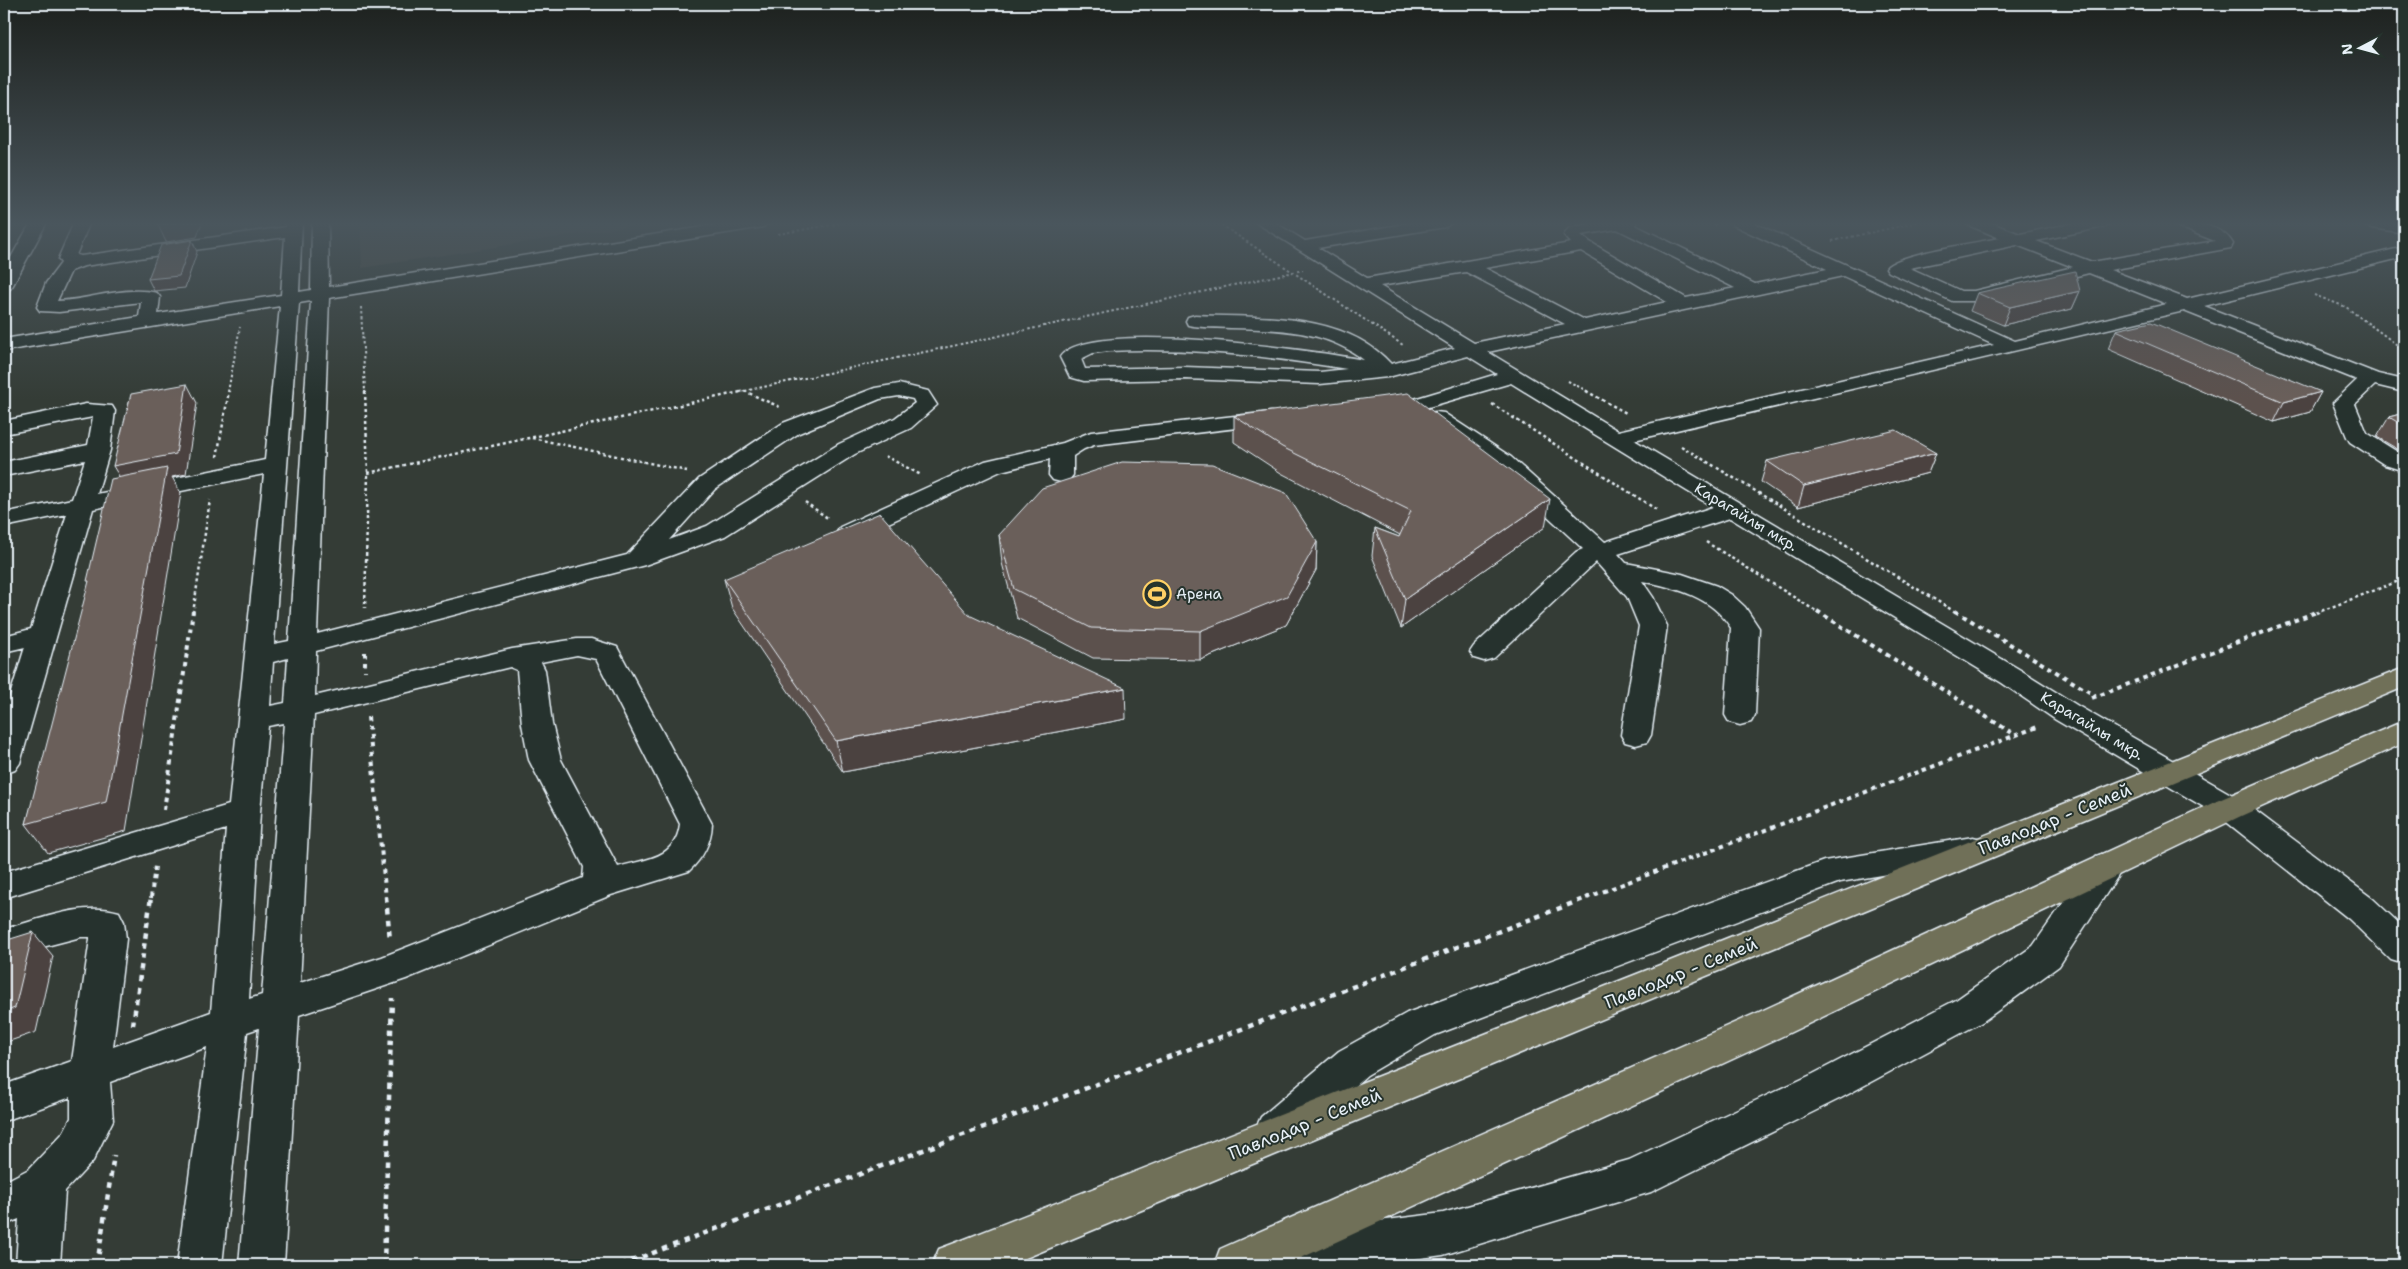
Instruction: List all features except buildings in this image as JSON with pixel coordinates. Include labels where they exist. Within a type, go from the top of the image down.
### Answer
[{"type":"highway","name":"Павлодар - Семей","points":[[956,1265],[2404,677]]},
{"type":"highway","points":[[1243,1262],[1773,1023],[2230,808],[2404,731]]},
{"type":"street","points":[[56,281],[46,308],[60,308],[134,296],[151,297],[148,322]]},
{"type":"street","points":[[200,1265],[229,1022],[244,812],[254,720],[274,466],[292,281]]},
{"type":"street","points":[[262,1265],[295,795],[298,708],[326,306],[319,281]]},
{"type":"street","points":[[326,306],[400,281]]},
{"type":"street","points":[[326,306],[361,297],[401,281]]},
{"type":"street","points":[[4,345],[148,322],[290,294],[326,306],[441,281]]},
{"type":"street","name":"Карагайлы мкр.","points":[[1359,281],[1615,438],[2012,677],[2067,714],[2230,808],[2361,909],[2404,950]]},
{"type":"street","points":[[1364,284],[1380,281]]},
{"type":"street","points":[[1497,281],[1583,326]]},
{"type":"street","points":[[1644,281],[1684,305]]},
{"type":"street","points":[[1736,281],[1753,290]]},
{"type":"street","points":[[1388,371],[1330,359],[1232,347],[1132,345],[1092,348],[1077,352],[1070,357],[1077,373],[1084,375],[1185,373],[1320,378],[1388,371],[1470,350],[1793,281]]},
{"type":"street","points":[[1869,281],[2013,347]]},
{"type":"street","points":[[1924,281],[1958,297],[1974,296],[2035,281]]},
{"type":"street","points":[[2126,281],[2371,378],[2404,386]]},
{"type":"street","points":[[1615,438],[2013,347],[2288,281]]},
{"type":"street","points":[[1195,320],[1312,330],[1344,339],[1364,350],[1388,371]]},
{"type":"street","points":[[1513,376],[1401,406],[1423,411],[1470,438],[1511,468],[1619,569],[1638,593],[1649,611],[1654,626],[1636,735]]},
{"type":"street","points":[[2371,378],[2344,403],[2358,437],[2393,460],[2404,464]]},
{"type":"street","points":[[259,657],[636,560],[716,530],[786,489],[847,449],[904,423],[926,405],[921,394],[899,390],[875,394],[790,428],[707,484],[636,560]]},
{"type":"street","points":[[4,427],[86,410],[104,411],[98,450],[4,763]]},
{"type":"street","points":[[831,540],[974,473],[1026,457],[1066,449],[1091,439],[1296,415]]},
{"type":"street","points":[[1062,475],[1061,460],[1066,449]]},
{"type":"street","points":[[4,469],[98,450]]},
{"type":"street","points":[[4,520],[274,466]]},
{"type":"street","points":[[1484,652],[1576,564],[1599,551],[1732,508]]},
{"type":"street","points":[[1619,569],[1690,584],[1725,603],[1739,615],[1745,628],[1740,715]]},
{"type":"street","points":[[4,644],[42,635]]},
{"type":"street","points":[[4,1103],[128,1057],[392,968],[599,886],[677,862],[687,853],[696,835],[696,824],[607,653],[591,647],[577,647],[512,658],[254,720]]},
{"type":"street","points":[[512,658],[528,664],[531,670],[537,724],[545,760],[601,867],[599,886]]},
{"type":"street","points":[[4,885],[244,812]]},
{"type":"street","points":[[1262,1141],[1353,1063],[1421,1024],[1836,870],[1987,847]]},
{"type":"street","points":[[1243,1262],[1443,1234],[1636,1178],[1827,1086],[1969,1011],[2046,956],[2108,865]]},
{"type":"street","points":[[4,943],[81,923],[106,922],[108,939],[90,1072],[92,1120],[78,1147],[44,1183],[4,1204]]},
{"type":"street","points":[[38,1265],[44,1183]]},
{"type":"path","points":[[368,474],[1250,281]]},
{"type":"path","points":[[1306,281],[1427,361]]},
{"type":"path","points":[[2277,284],[2346,307],[2404,350]]},
{"type":"path","points":[[128,1057],[213,478],[241,324]]},
{"type":"path","points":[[621,1265],[2018,736],[1680,525],[1469,389]]},
{"type":"path","points":[[1681,446],[2096,696]]},
{"type":"path","points":[[2067,714],[2096,696],[2404,579]]},
{"type":"path","points":[[97,1265],[114,1152]]},
{"type":"place","name":"Арена","points":[[1157,594]]}]
